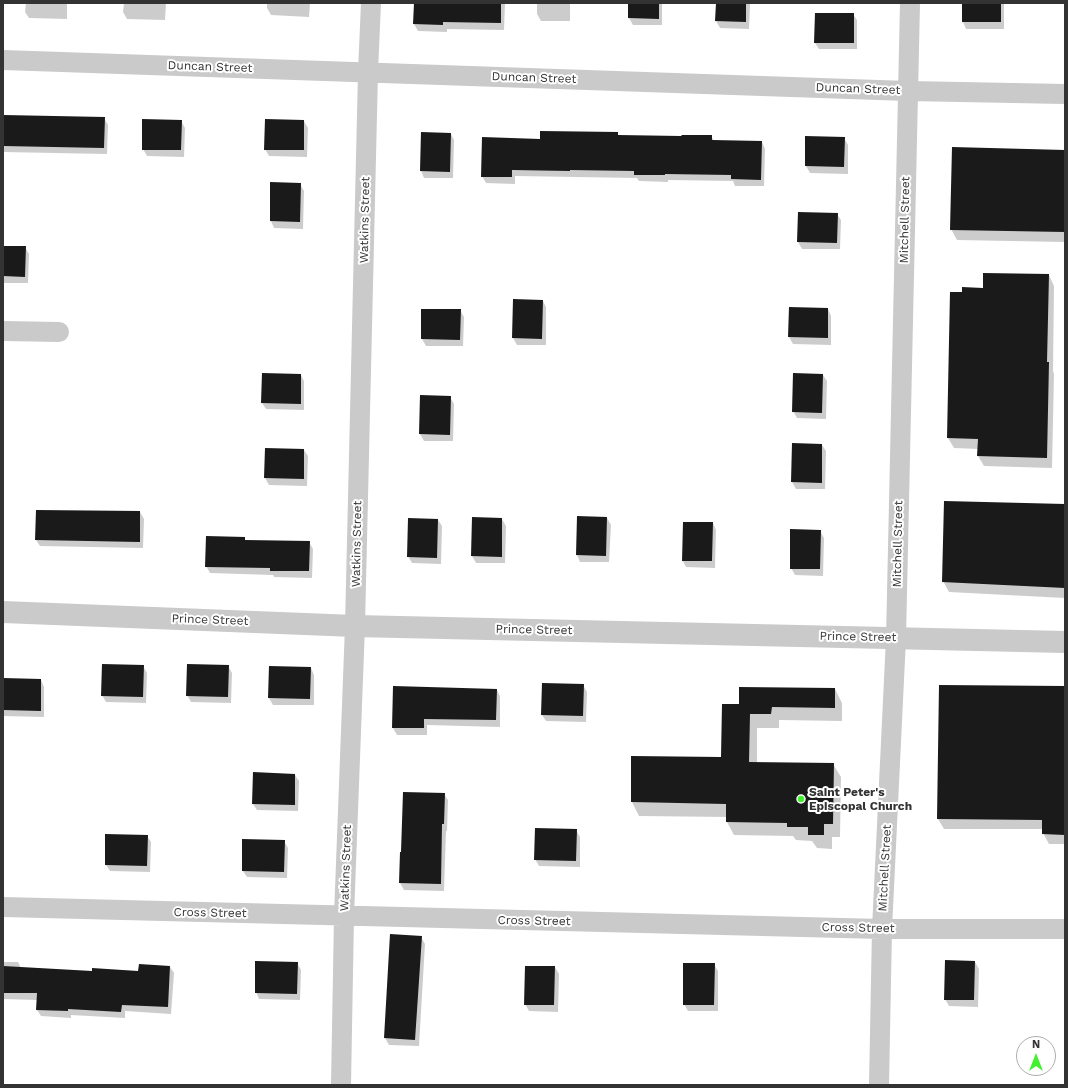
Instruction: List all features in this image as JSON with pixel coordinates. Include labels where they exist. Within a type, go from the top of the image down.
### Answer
[{"type":"street","name":"Watkins Street","points":[[341,1085],[344,916],[356,626],[368,72],[371,3]]},
{"type":"street","name":"Mitchell Street","points":[[879,1085],[882,929],[896,638],[910,3]]},
{"type":"street","name":"Duncan Street","points":[[3,60],[908,91],[1065,94]]},
{"type":"street","points":[[3,330],[59,332]]},
{"type":"street","name":"Prince Street","points":[[3,612],[356,626],[1065,642]]},
{"type":"street","name":"Cross Street","points":[[3,907],[882,929],[1065,929]]},
{"type":"building","points":[[414,3],[501,3],[501,23],[443,22],[443,25],[413,24]]},
{"type":"building","points":[[628,3],[659,3],[659,19],[628,18]]},
{"type":"building","points":[[716,3],[746,3],[746,22],[715,21]]},
{"type":"building","points":[[962,3],[1001,3],[1001,22],[962,22]]},
{"type":"building","points":[[815,13],[854,13],[854,43],[814,43]]},
{"type":"building","points":[[3,115],[105,117],[104,148],[3,146]]},
{"type":"building","points":[[142,119],[182,120],[181,150],[142,150]]},
{"type":"building","points":[[265,119],[304,120],[304,150],[264,150]]},
{"type":"building","points":[[540,131],[618,132],[618,135],[712,135],[712,140],[762,141],[761,180],[731,179],[731,175],[634,175],[634,171],[570,170],[512,170],[512,177],[481,177],[482,137],[540,139]]},
{"type":"building","points":[[421,132],[451,133],[450,172],[420,171]]},
{"type":"building","points":[[805,136],[845,137],[844,167],[805,166]]},
{"type":"building","points":[[952,147],[1065,150],[1065,232],[950,230]]},
{"type":"building","points":[[270,182],[301,183],[300,222],[270,221]]},
{"type":"building","points":[[798,212],[838,213],[837,243],[797,242]]},
{"type":"building","points":[[3,246],[26,246],[25,277],[3,276]]},
{"type":"building","points":[[983,273],[1049,274],[1047,458],[977,456],[978,439],[947,438],[950,292],[962,292],[962,287],[983,288]]},
{"type":"building","points":[[513,299],[543,300],[542,339],[512,338]]},
{"type":"building","points":[[789,307],[828,308],[828,338],[788,337]]},
{"type":"building","points":[[421,309],[461,309],[460,340],[421,339]]},
{"type":"building","points":[[262,373],[301,374],[301,404],[261,403]]},
{"type":"building","points":[[793,373],[823,374],[822,413],[792,412]]},
{"type":"building","points":[[420,395],[451,396],[450,435],[419,434]]},
{"type":"building","points":[[792,443],[822,444],[822,483],[791,482]]},
{"type":"building","points":[[265,448],[304,449],[304,479],[264,478]]},
{"type":"building","points":[[944,501],[1065,504],[1065,588],[942,582]]},
{"type":"building","points":[[36,510],[140,511],[140,542],[35,540]]},
{"type":"building","points":[[577,516],[607,517],[606,556],[576,555]]},
{"type":"building","points":[[472,517],[502,518],[502,557],[471,556]]},
{"type":"building","points":[[408,518],[438,519],[437,558],[407,557]]},
{"type":"building","points":[[683,522],[713,522],[712,561],[682,561]]},
{"type":"building","points":[[790,529],[821,530],[820,569],[790,569]]},
{"type":"building","points":[[206,536],[245,537],[245,540],[310,541],[309,571],[270,571],[270,568],[205,567]]},
{"type":"building","points":[[102,664],[144,665],[143,697],[101,696]]},
{"type":"building","points":[[187,664],[229,665],[228,697],[186,696]]},
{"type":"building","points":[[269,666],[311,667],[310,699],[268,698]]},
{"type":"building","points":[[3,678],[41,679],[41,711],[3,710]]},
{"type":"building","points":[[542,683],[584,684],[583,716],[541,715]]},
{"type":"building","points":[[939,685],[1065,686],[1065,835],[1042,834],[1042,820],[937,819]]},
{"type":"building","points":[[393,686],[497,689],[496,720],[424,719],[424,728],[392,728]]},
{"type":"building","points":[[739,687],[835,688],[835,708],[772,707],[771,714],[750,714],[749,762],[834,763],[833,824],[824,824],[824,835],[808,835],[808,827],[787,827],[787,823],[726,822],[726,804],[631,802],[631,756],[721,757],[722,704],[739,704]]},
{"type":"building","points":[[253,772],[295,774],[295,805],[252,804]]},
{"type":"building","points":[[403,792],[445,793],[444,824],[442,824],[441,884],[399,883]]},
{"type":"building","points":[[535,828],[577,829],[576,861],[534,860]]},
{"type":"building","points":[[105,834],[148,835],[147,866],[105,865]]},
{"type":"building","points":[[242,839],[285,840],[284,872],[242,871]]},
{"type":"building","points":[[390,934],[422,936],[415,1040],[384,1038]]},
{"type":"building","points":[[945,960],[975,961],[974,1000],[944,1000]]},
{"type":"building","points":[[255,961],[298,962],[297,994],[255,993]]},
{"type":"building","points":[[683,963],[715,963],[714,1005],[683,1005]]},
{"type":"building","points":[[139,964],[170,966],[168,1007],[122,1005],[121,1012],[68,1009],[68,1011],[36,1010],[37,993],[3,993],[3,966],[92,971],[92,968],[138,971]]},
{"type":"building","points":[[525,966],[555,966],[554,1005],[524,1005]]},
{"type":"place","name":"Saint Peter's Episcopal Church","points":[[801,799]]}]
